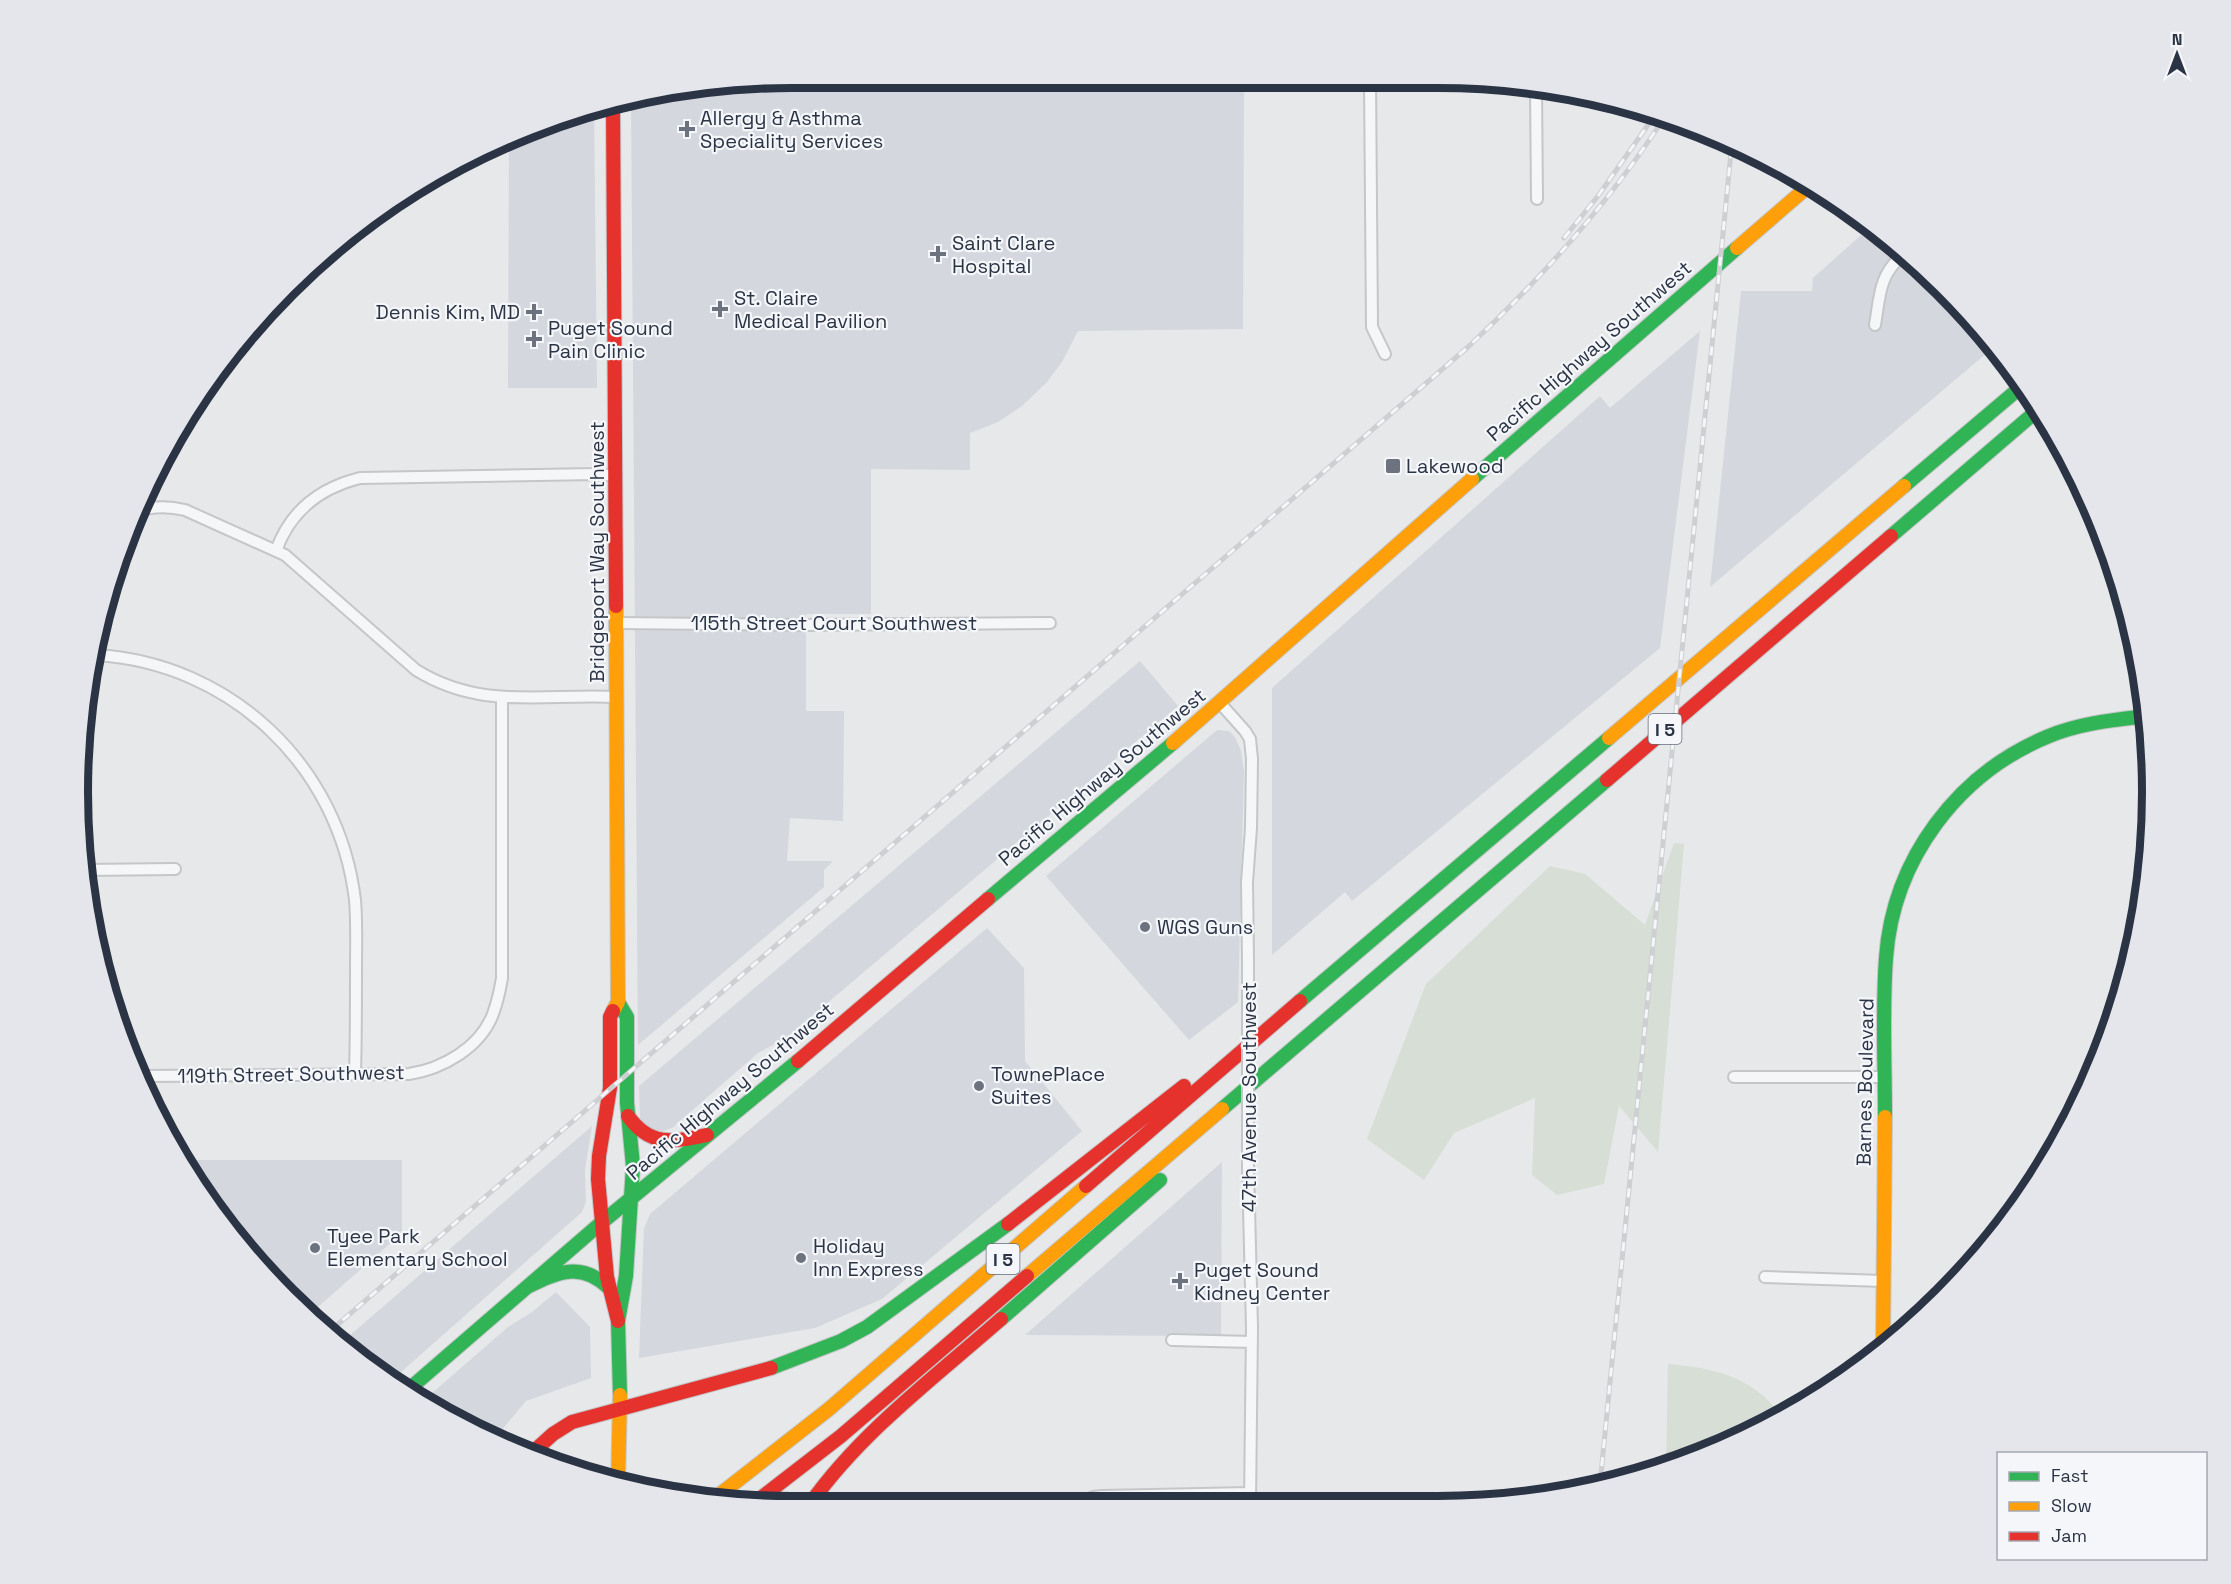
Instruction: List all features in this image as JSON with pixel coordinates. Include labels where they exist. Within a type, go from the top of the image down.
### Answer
[{"type":"main road","name":"Bridgeport Way Southwest","points":[[613,111],[618,1002],[610,1017],[610,1088],[599,1156],[598,1192],[609,1288],[618,1321]]},
{"type":"main road","name":"Pacific Highway Southwest","points":[[414,1385],[601,1223],[1220,703],[1445,502],[1804,191]]},
{"type":"main road","name":"I 5","points":[[724,1492],[829,1409],[1286,1014],[2016,391]]},
{"type":"main road","name":"I 5","points":[[765,1495],[850,1428],[2032,415]]},
{"type":"main road","name":"Barnes Boulevard","points":[[1883,1337],[1886,957],[1890,921],[1900,887],[1931,826],[1968,787],[1994,765],[2024,747],[2075,726],[2138,717]]},
{"type":"main road","name":"Bridgeport Way Southwest","points":[[618,1002],[627,1017],[628,1116],[633,1166],[623,1294],[618,1321],[620,1409],[618,1474]]},
{"type":"main road","points":[[539,1448],[553,1434],[572,1422],[767,1370],[799,1359],[852,1335],[876,1321],[1054,1190],[1225,1052],[1286,1014]]},
{"type":"main road","points":[[815,1496],[846,1460],[887,1420],[1197,1147],[1228,1118],[1292,1050]]},
{"type":"main road","points":[[628,1116],[639,1131],[653,1139],[668,1141],[707,1135]]},
{"type":"main road","points":[[601,1223],[613,1246],[615,1274],[623,1294]]},
{"type":"main road","points":[[527,1287],[553,1275],[583,1270],[597,1275],[609,1288]]},
{"type":"street","points":[[1370,89],[1372,327],[1384,354]]},
{"type":"street","points":[[1536,96],[1536,199]]},
{"type":"street","points":[[1875,325],[1882,282],[1890,267],[1898,259]]},
{"type":"street","points":[[276,551],[288,526],[311,500],[334,486],[360,478],[596,474],[616,476]]},
{"type":"street","points":[[148,509],[172,507],[184,510],[276,551],[297,564],[416,670],[432,680],[473,694],[502,697],[617,697]]},
{"type":"street","name":"115th Street Court Southwest","points":[[617,623],[804,625],[1050,622]]},
{"type":"street","points":[[102,656],[127,658],[170,668],[227,696],[281,741],[305,770],[338,830],[352,883],[356,922],[355,1074]]},
{"type":"street","name":"119th Street Southwest","points":[[149,1076],[409,1074],[453,1059],[472,1043],[492,1016],[503,969],[502,697]]},
{"type":"street","name":"47th Avenue Southwest","points":[[1220,703],[1237,720],[1250,740],[1252,759],[1251,828],[1247,882],[1248,1167],[1252,1342],[1250,1496]]},
{"type":"street","points":[[93,870],[175,870]]},
{"type":"street","points":[[1734,1077],[1884,1077]]},
{"type":"street","points":[[1765,1277],[1883,1281]]},
{"type":"street","points":[[1172,1340],[1252,1342]]},
{"type":"shaded area","name":"Saint Clare Hospital","points":[[1244,89],[1243,329],[1078,331],[1062,362],[1047,382],[1022,406],[998,422],[970,433],[970,470],[871,469],[871,614],[806,614],[806,711],[844,711],[843,821],[790,818],[787,861],[833,861],[824,870],[824,887],[638,1045],[631,107],[700,95],[746,90]]},
{"type":"shaded area","points":[[594,117],[597,388],[508,388],[509,148]]},
{"type":"shaded area","points":[[1864,232],[1903,263],[1936,295],[1988,352],[1710,587],[1741,291],[1812,291],[1813,278]]},
{"type":"shaded area","points":[[1700,331],[1660,648],[1352,901],[1345,892],[1272,955],[1272,688],[1600,396],[1610,408]]},
{"type":"shaded area","points":[[1140,661],[1178,706],[786,1038],[758,1053],[672,1128],[663,1131],[654,1130],[642,1121],[639,1086]]},
{"type":"shaded area","points":[[1217,730],[1229,731],[1235,737],[1241,751],[1244,771],[1238,1002],[1189,1040],[1046,876]]},
{"type":"shaded area","points":[[1674,843],[1684,844],[1658,1152],[1619,1106],[1604,1184],[1557,1195],[1532,1175],[1535,1098],[1454,1133],[1424,1180],[1367,1139],[1426,984],[1550,866],[1585,874],[1645,925]]},
{"type":"shaded area","points":[[987,928],[1024,968],[1025,1061],[1082,1131],[882,1299],[815,1328],[639,1358],[644,1228],[650,1214]]},
{"type":"shaded area","points":[[592,1126],[585,1170],[586,1202],[582,1212],[398,1375],[348,1337]]},
{"type":"shaded area","name":"Tyee Park Elementary School","points":[[193,1160],[402,1160],[402,1233],[316,1309],[263,1256],[234,1220]]},
{"type":"shaded area","points":[[1222,1162],[1221,1336],[1025,1335]]},
{"type":"shaded area","points":[[556,1292],[590,1327],[591,1378],[526,1401],[500,1432],[430,1395],[508,1327],[532,1312]]},
{"type":"shaded area","points":[[1668,1364],[1701,1368],[1730,1376],[1757,1391],[1776,1409],[1708,1442],[1666,1458]]},
{"type":"railway","points":[[1564,238],[1598,196],[1651,121]]},
{"type":"railway","points":[[335,1327],[1468,347],[1573,239],[1621,180],[1660,124]]},
{"type":"railway","points":[[1601,1477],[1731,152]]},
{"type":"traffic: fast","points":[[1472,479],[1737,248]]},
{"type":"traffic: fast","points":[[1904,486],[2016,391]]},
{"type":"traffic: fast","points":[[1891,536],[2032,415]]},
{"type":"traffic: fast","points":[[1885,1117],[1886,958],[1891,922],[1902,887],[1917,854],[1936,824],[1959,796],[1986,772],[2016,752],[2049,736],[2073,728],[2138,717]]},
{"type":"traffic: fast","points":[[1300,1001],[1609,738]]},
{"type":"traffic: fast","points":[[988,899],[1173,743]]},
{"type":"traffic: fast","points":[[1222,1109],[1607,780]]},
{"type":"traffic: fast","points":[[618,1002],[627,1017],[627,1103],[633,1166],[626,1276],[618,1321],[620,1395]]},
{"type":"traffic: fast","points":[[414,1385],[601,1223],[798,1061]]},
{"type":"traffic: fast","points":[[1001,1319],[1160,1180]]},
{"type":"traffic: fast","points":[[771,1368],[841,1341],[867,1327],[1008,1224]]},
{"type":"traffic: fast","points":[[527,1287],[559,1274],[579,1272],[589,1274],[609,1288]]},
{"type":"traffic: slow","points":[[1737,248],[1803,191]]},
{"type":"traffic: slow","points":[[1173,743],[1472,479]]},
{"type":"traffic: slow","points":[[1609,738],[1904,486]]},
{"type":"traffic: slow","points":[[613,1011],[618,1002],[616,606]]},
{"type":"traffic: slow","points":[[1027,1276],[1222,1109]]},
{"type":"traffic: slow","points":[[1883,1337],[1885,1117]]},
{"type":"traffic: slow","points":[[724,1492],[829,1409],[1086,1186]]},
{"type":"traffic: slow","points":[[618,1474],[620,1395]]},
{"type":"traffic: jam","points":[[613,111],[616,606]]},
{"type":"traffic: jam","points":[[1607,780],[1891,536]]},
{"type":"traffic: jam","points":[[798,1061],[988,899]]},
{"type":"traffic: jam","points":[[1086,1186],[1300,1001]]},
{"type":"traffic: jam","points":[[613,1011],[610,1017],[610,1088],[599,1156],[598,1179],[607,1277],[618,1321]]},
{"type":"traffic: jam","points":[[1008,1224],[1184,1086]]},
{"type":"traffic: jam","points":[[628,1116],[645,1133],[663,1140],[707,1135]]},
{"type":"traffic: jam","points":[[765,1495],[841,1436],[1027,1276]]},
{"type":"traffic: jam","points":[[816,1496],[875,1429],[1001,1319]]},
{"type":"traffic: jam","points":[[538,1448],[553,1434],[572,1422],[771,1368]]},
{"type":"place","name":"Allergy & Asthma Speciality Services","points":[[687,129]]},
{"type":"place","name":"Saint Clare Hospital","points":[[938,254]]},
{"type":"place","name":"St. Claire Medical Pavilion","points":[[720,309]]},
{"type":"place","name":"Dennis Kim, MD","points":[[534,312]]},
{"type":"place","name":"Puget Sound Pain Clinic","points":[[534,339]]},
{"type":"place","name":"Lakewood","points":[[1393,466]]},
{"type":"place","name":"WGS Guns","points":[[1145,927]]},
{"type":"place","name":"TownePlace Suites","points":[[979,1086]]},
{"type":"place","name":"Tyee Park Elementary School","points":[[315,1248]]},
{"type":"place","name":"Holiday Inn Express","points":[[801,1258]]},
{"type":"place","name":"Puget Sound Kidney Center","points":[[1180,1281]]}]
